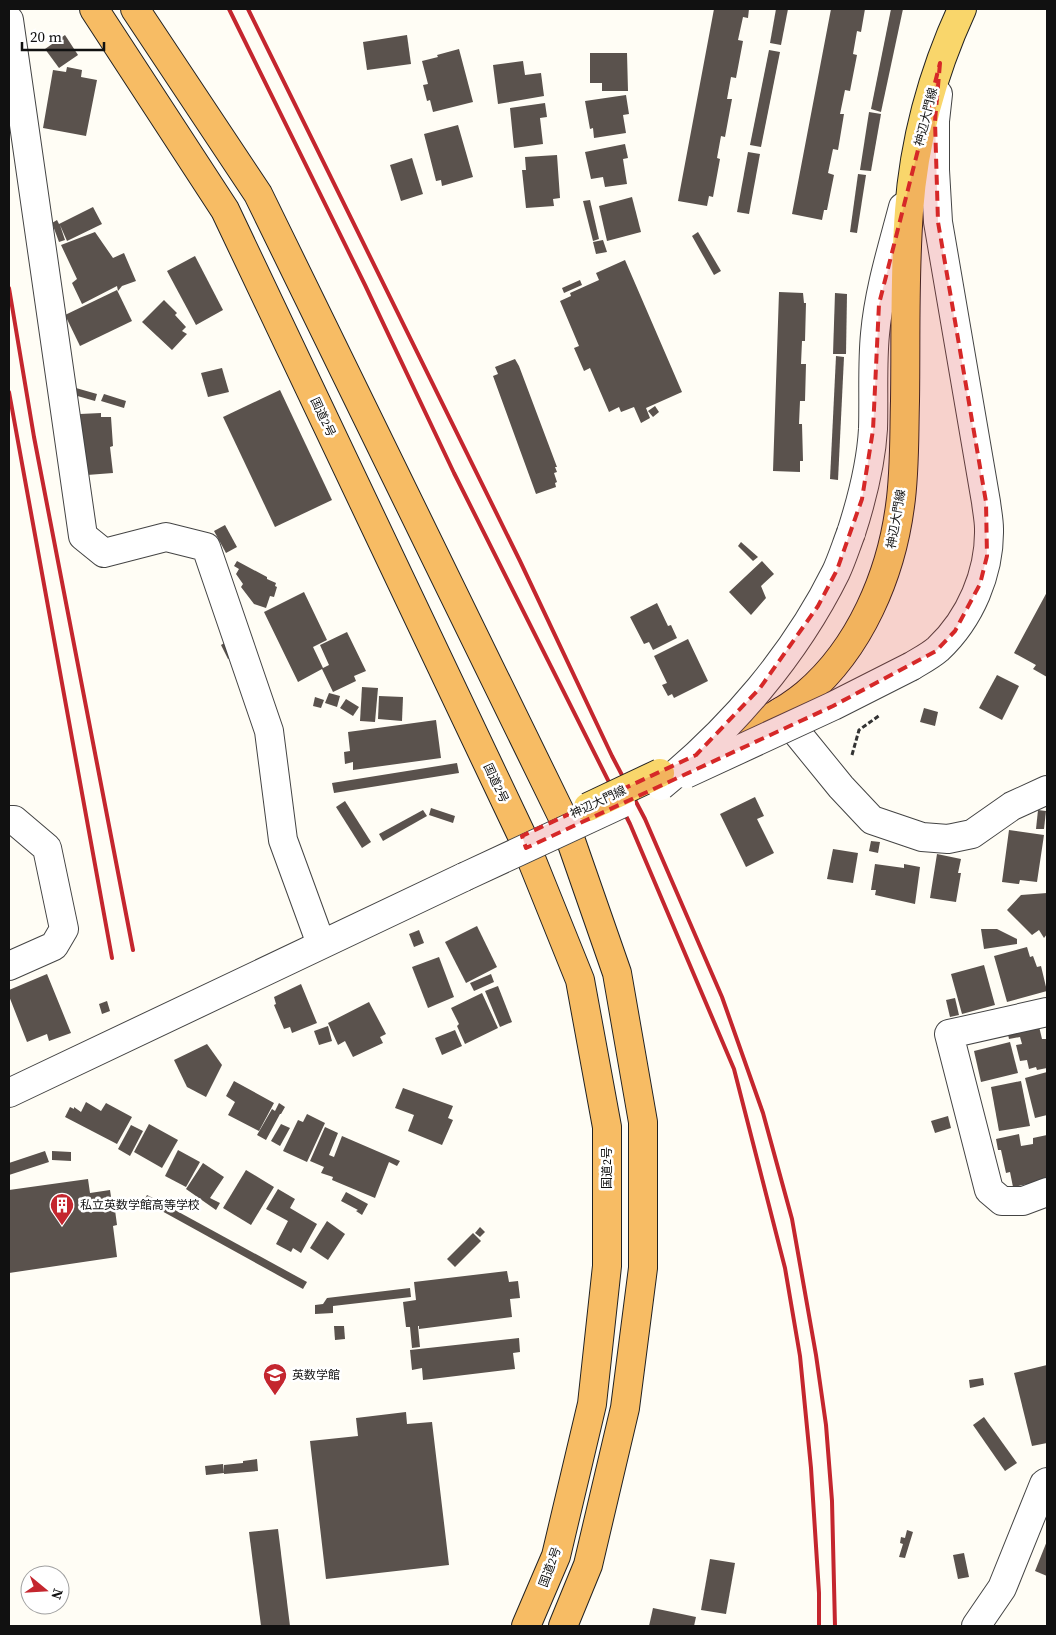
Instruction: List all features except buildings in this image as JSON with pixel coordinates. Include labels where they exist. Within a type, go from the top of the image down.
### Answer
[{"type":"highway","name":"国道2号","points":[[94,9],[225,210],[522,836],[580,980],[607,1126],[607,1266],[592,1404],[556,1556],[526,1626]]},
{"type":"highway","points":[[135,9],[258,194],[563,818],[617,973],[643,1122],[643,1268],[625,1408],[588,1565],[563,1626]]},
{"type":"main road","name":"神辺大門線","points":[[522,836],[588,807],[661,779],[780,712],[806,694],[830,669],[851,642],[869,610],[883,578],[894,542],[901,505],[904,460],[907,252],[913,172],[924,118],[940,62],[962,9]]},
{"type":"street","points":[[9,20],[83,536],[104,553],[166,537],[206,547],[269,731],[283,840],[321,944]]},
{"type":"street","points":[[661,779],[833,706],[912,666],[936,651],[955,631],[969,610],[980,584],[987,556],[989,529],[986,502],[938,222],[935,121],[940,62]]},
{"type":"street","points":[[9,1093],[464,877],[683,768],[729,723],[760,688],[792,647],[818,606],[837,570],[851,533],[862,499],[869,463],[873,430],[875,334],[879,304],[885,274],[913,172]]},
{"type":"street","points":[[780,712],[841,787],[872,820],[922,837],[948,838],[972,834],[1012,806],[1047,790]]},
{"type":"street","points":[[9,820],[14,820],[47,848],[64,929],[54,946],[9,966]]},
{"type":"street","points":[[1047,1012],[949,1034],[989,1190],[1002,1201],[1023,1201],[1047,1192]]},
{"type":"street","points":[[976,1626],[1002,1588],[1044,1484],[1047,1482]]},
{"type":"path","points":[[854,760],[852,753],[859,730],[886,711]]},
{"type":"highlighted area","points":[[940,63],[935,121],[938,222],[986,502],[987,556],[980,584],[955,631],[936,651],[833,706],[526,848],[522,836],[696,755],[760,688],[818,606],[837,570],[862,499],[873,430],[879,304]]},
{"type":"railway","points":[[229,9],[365,285],[454,473],[630,824],[734,1069],[785,1268],[800,1356],[811,1468],[819,1593],[819,1626]]},
{"type":"railway","points":[[248,9],[520,561],[612,756],[645,819],[722,997],[763,1113],[792,1219],[816,1355],[826,1425],[832,1501],[835,1626]]},
{"type":"railway","points":[[9,288],[34,437],[133,950]]},
{"type":"railway","points":[[9,392],[112,958]]},
{"type":"place","name":"私立英数学館高等学校","points":[[62,1226]]},
{"type":"place","name":"英数学館","points":[[275,1396]]}]
